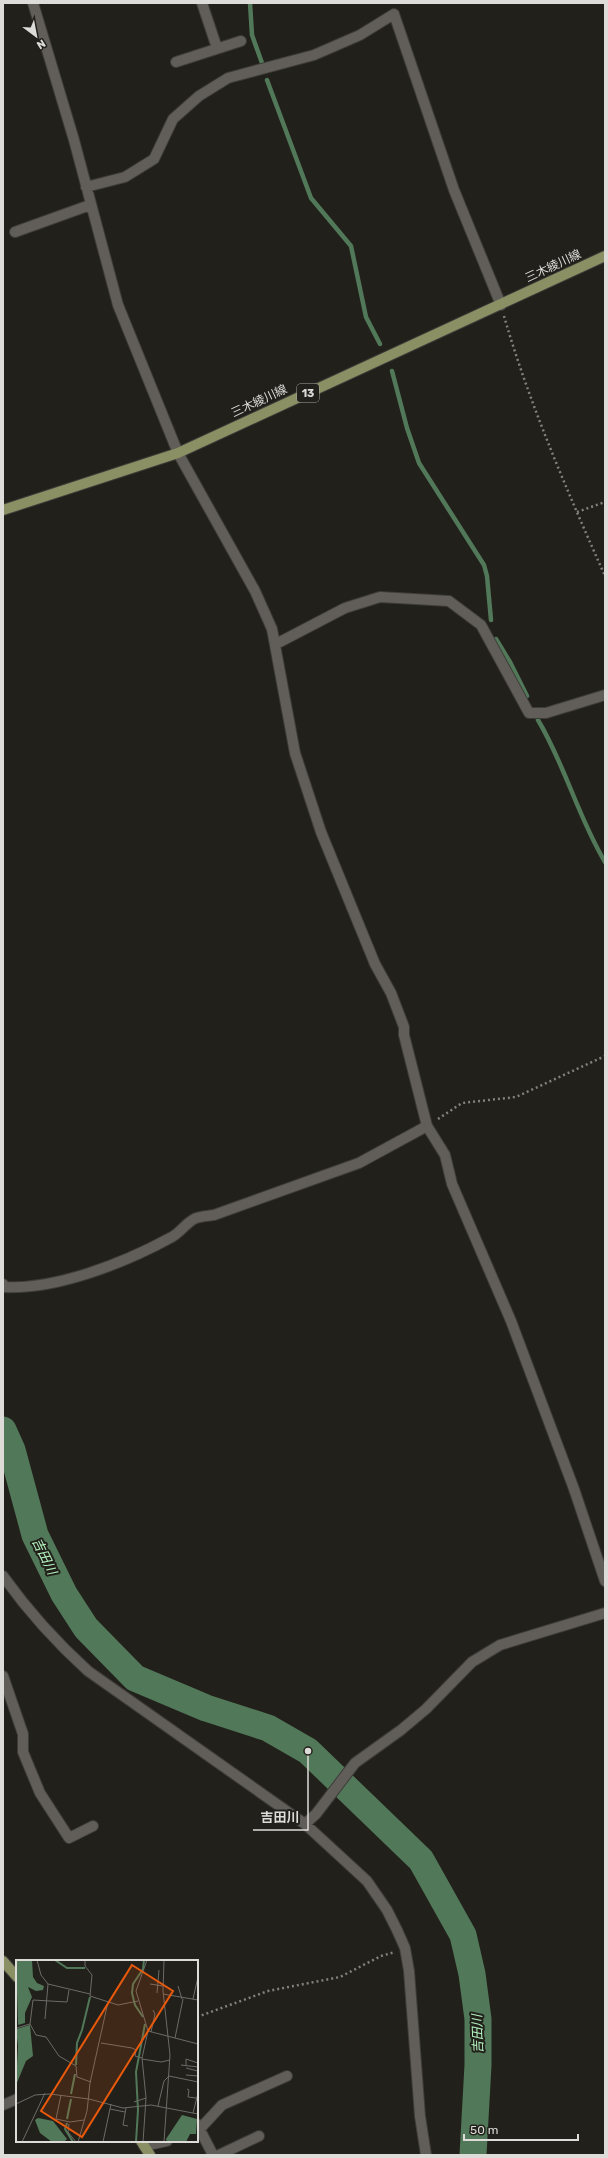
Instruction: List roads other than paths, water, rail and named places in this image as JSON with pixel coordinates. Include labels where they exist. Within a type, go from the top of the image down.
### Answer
[{"type":"main road","name":"三木綾川線","points":[[3,510],[178,453],[605,256]]},
{"type":"main road","points":[[3,1961],[16,1977]]},
{"type":"main road","points":[[143,2143],[150,2155]]},
{"type":"street","points":[[33,3],[118,305],[178,453],[255,591],[272,629],[295,753],[316,809],[322,832],[375,964],[391,993],[404,1027],[404,1035],[427,1126],[445,1155],[452,1184],[510,1321],[574,1489],[605,1581]]},
{"type":"street","points":[[202,3],[217,48]]},
{"type":"street","points":[[86,187],[125,177],[154,159],[173,120],[199,96],[228,78],[314,55],[360,35],[394,14],[454,190],[501,305]]},
{"type":"street","points":[[176,62],[241,41]]},
{"type":"street","points":[[15,232],[90,205]]},
{"type":"street","points":[[276,644],[345,608],[380,597],[450,601],[481,626],[529,714],[546,713],[605,695]]},
{"type":"street","points":[[3,1284],[4,1288],[25,1288],[56,1282],[105,1267],[171,1238],[194,1218],[214,1215],[359,1163],[427,1126]]},
{"type":"street","points":[[3,1576],[20,1601],[56,1641],[88,1671],[305,1824],[367,1882],[387,1910],[405,1948],[409,1972],[420,2116],[426,2155]]},
{"type":"street","points":[[305,1824],[316,1814],[355,1763],[401,1730],[426,1709],[461,1672],[486,1652],[518,1639],[605,1613]]},
{"type":"street","points":[[3,1676],[23,1734],[23,1752],[40,1793],[70,1838],[93,1826]]},
{"type":"street","points":[[213,2155],[198,2128],[222,2105],[287,2076]]},
{"type":"street","points":[[3,2105],[16,2099]]},
{"type":"street","points":[[219,2155],[259,2136]]},
{"type":"street","points":[[143,2143],[154,2142]]},
{"type":"waterway","points":[[250,3],[252,35],[262,63]]},
{"type":"waterway","points":[[267,80],[311,198],[351,246],[366,317],[380,344]]},
{"type":"waterway","points":[[392,371],[407,428],[419,463],[484,565],[487,576],[491,620]]},
{"type":"waterway","points":[[496,639],[510,662],[527,696]]},
{"type":"waterway","points":[[538,720],[548,737],[595,845],[605,862]]},
{"type":"waterway","name":"吉田川","points":[[3,1430],[12,1450],[35,1535],[64,1594],[86,1628],[135,1678],[206,1708],[268,1728],[308,1751],[421,1860],[463,1935],[472,1974],[478,2019],[478,2065],[473,2155]]},
{"type":"place","name":"吉田川","points":[[308,1751]]}]
